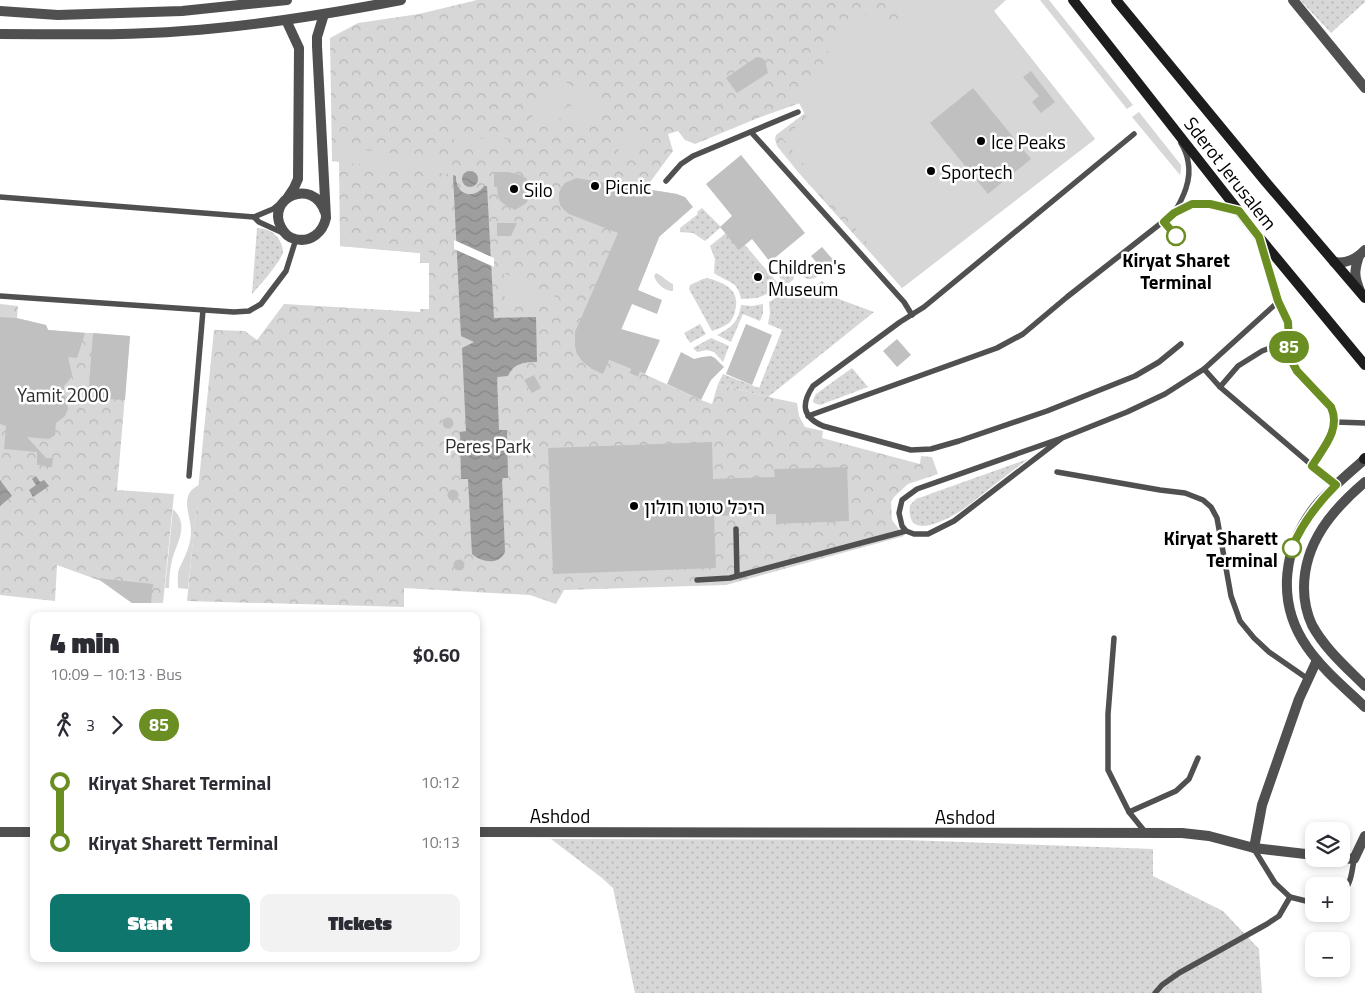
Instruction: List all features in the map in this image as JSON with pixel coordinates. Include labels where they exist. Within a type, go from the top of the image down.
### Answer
[{"type":"main road","name":"Sderot Jerusalem","points":[[1073,0],[1259,237],[1365,366]]},
{"type":"main road","points":[[1108,0],[1155,48]]},
{"type":"main road","name":"Sderot Jerusalem","points":[[1116,0],[1363,296]]},
{"type":"street","points":[[0,12],[58,15],[182,12],[287,0]]},
{"type":"street","points":[[0,34],[100,35],[165,32],[286,20],[401,0]]},
{"type":"street","points":[[1293,0],[1365,88]]},
{"type":"street","points":[[286,20],[299,48],[298,179],[294,188],[279,208],[278,216],[282,230],[292,237],[308,239],[318,234],[325,224],[317,46],[317,37],[324,14]]},
{"type":"street","points":[[286,200],[294,194],[307,193],[319,200],[325,212]]},
{"type":"street","points":[[1334,262],[1347,262],[1362,253]]},
{"type":"street","points":[[1362,253],[1355,266],[1354,274],[1363,296]]},
{"type":"street","points":[[1365,459],[1318,504],[1298,535],[1288,564],[1286,581],[1291,613],[1306,645],[1317,660],[1365,707]]},
{"type":"street","points":[[1365,482],[1349,495],[1320,530],[1308,557],[1304,576],[1304,592],[1306,609],[1320,637],[1331,652],[1365,686]]},
{"type":"street","points":[[1254,848],[1262,804],[1299,699],[1317,660]]},
{"type":"street","points":[[0,832],[30,832]]},
{"type":"street","name":"Ashdod","points":[[480,832],[1182,833],[1209,836],[1254,848],[1305,854]]},
{"type":"street","points":[[1350,859],[1354,859],[1364,842]]},
{"type":"lane","points":[[666,181],[681,164],[693,156],[720,143],[798,112]]},
{"type":"lane","points":[[751,132],[904,302],[912,315]]},
{"type":"lane","points":[[1174,213],[1183,198],[1188,179],[1188,161],[1177,132]]},
{"type":"lane","points":[[1134,134],[924,307],[900,322],[813,386],[805,400],[804,408],[814,422],[823,426],[910,450],[931,449],[1048,411],[1135,376],[1158,362],[1181,344]]},
{"type":"lane","points":[[0,197],[254,217],[273,209],[286,200]]},
{"type":"lane","points":[[808,416],[997,348],[1023,334],[1174,213],[1192,204],[1210,204],[1239,211]]},
{"type":"lane","points":[[0,296],[234,312],[249,311],[262,304],[286,271],[292,237],[274,227],[259,222],[254,217]]},
{"type":"lane","points":[[1164,222],[1176,236]]},
{"type":"lane","points":[[1259,237],[1278,301],[1288,322],[1290,358],[1297,371],[1331,407],[1334,414],[1333,432],[1312,466]]},
{"type":"lane","points":[[1062,438],[954,521],[928,534],[914,534],[906,531],[902,526],[899,513],[902,500],[917,489],[1062,438],[1127,412],[1165,394],[1204,369],[1278,301]]},
{"type":"lane","points":[[189,476],[203,310]]},
{"type":"lane","points":[[1220,387],[1238,366],[1262,351],[1288,341]]},
{"type":"lane","points":[[1204,369],[1220,387],[1336,485]]},
{"type":"lane","points":[[1335,422],[1365,424]]},
{"type":"lane","points":[[1057,472],[1185,493],[1203,500],[1211,507],[1217,518],[1231,596],[1240,621],[1254,638],[1270,652],[1308,679]]},
{"type":"lane","points":[[736,529],[737,576]]},
{"type":"lane","points":[[697,580],[730,578],[906,531]]},
{"type":"lane","points":[[1114,638],[1108,714],[1108,770],[1129,812],[1146,833]]},
{"type":"lane","points":[[1129,812],[1176,791],[1189,779],[1198,758]]},
{"type":"lane","points":[[1254,848],[1275,883],[1290,897],[1305,901]]},
{"type":"lane","points":[[1350,882],[1354,859]]},
{"type":"lane","points":[[1155,993],[1162,985],[1179,973],[1268,924],[1278,916],[1290,897]]},
{"type":"green space","name":"Peres Park","points":[[477,0],[1006,0],[994,11],[1095,139],[902,288],[777,146],[776,135],[805,113],[800,103],[695,144],[685,140],[678,131],[668,134],[673,151],[645,189],[677,194],[609,360],[631,369],[629,373],[638,377],[640,372],[712,404],[718,384],[797,403],[799,416],[805,427],[823,431],[822,438],[920,464],[921,456],[932,457],[938,474],[908,484],[891,502],[892,520],[904,536],[726,585],[564,590],[556,604],[530,595],[404,588],[404,607],[187,601],[214,330],[245,331],[257,340],[284,304],[420,312],[420,309],[429,309],[429,263],[420,263],[420,253],[340,246],[339,162],[332,161],[330,38],[358,23],[419,14]]},
{"type":"green space","points":[[883,0],[926,0],[900,19]]},
{"type":"green space","name":"Sportech","points":[[932,0],[985,0],[1095,139],[902,288],[837,204],[782,138],[807,118],[793,93],[834,60],[826,49],[874,9],[894,31]]},
{"type":"green space","points":[[1040,0],[1049,0],[1133,105],[1127,109]]},
{"type":"green space","points":[[1300,0],[1365,0],[1365,2],[1331,33]]},
{"type":"green space","points":[[555,75],[575,88],[557,124],[528,124]]},
{"type":"green space","points":[[578,90],[606,108],[599,123],[562,124]]},
{"type":"green space","points":[[1139,112],[1181,165],[1180,175],[1132,117]]},
{"type":"green space","points":[[631,124],[647,134],[612,163]]},
{"type":"green space","points":[[454,138],[508,139],[507,147],[454,146]]},
{"type":"green space","points":[[339,147],[448,160],[447,174],[339,162]]},
{"type":"green space","points":[[702,208],[721,227],[705,241],[693,233],[680,232],[680,228],[698,214],[697,212]]},
{"type":"green space","points":[[257,228],[269,230],[276,235],[281,243],[283,252],[274,268],[252,294]]},
{"type":"green space","points":[[726,233],[739,249],[745,245],[781,287],[779,289],[757,298],[741,299],[737,288],[731,282],[714,273],[715,259],[710,246]]},
{"type":"green space","points":[[340,239],[429,247],[429,259],[420,258],[420,253],[340,246]]},
{"type":"green space","points":[[804,261],[817,277],[809,279],[802,275],[800,270]]},
{"type":"green space","points":[[792,262],[794,279],[789,283],[784,283],[777,274]]},
{"type":"green space","points":[[504,273],[558,298],[555,305],[505,306]]},
{"type":"green space","points":[[656,273],[673,284],[673,291],[667,290],[657,282],[654,276]]},
{"type":"green space","points":[[707,278],[732,290],[736,300],[735,312],[730,322],[712,331],[689,289],[690,285]]},
{"type":"green space","points":[[822,281],[836,295],[836,298],[874,312],[768,397],[718,384],[723,374],[759,388],[782,330],[768,324],[769,302],[794,286],[813,287]]},
{"type":"green space","name":"Yamit 2000","points":[[0,304],[18,306],[17,318],[46,325],[48,330],[130,336],[117,490],[174,494],[163,603],[132,603],[101,581],[57,565],[55,601],[0,595]]},
{"type":"green space","points":[[763,304],[763,313],[760,321],[743,314],[731,342],[717,335],[734,323],[741,305]]},
{"type":"green space","points":[[700,324],[706,334],[690,343],[684,333]]},
{"type":"green space","points":[[711,338],[729,346],[723,362],[714,352],[707,350],[697,352],[693,348]]},
{"type":"green space","points":[[852,368],[868,387],[820,405],[814,403],[813,400],[816,394]]},
{"type":"green space","points":[[1028,459],[954,515],[936,523],[922,526],[916,525],[912,521],[910,505],[916,499]]},
{"type":"green space","points":[[199,485],[188,589],[178,588],[178,571],[191,536],[187,500],[193,489]]},
{"type":"green space","points":[[173,509],[181,521],[181,534],[172,560],[169,588],[165,588]]},
{"type":"green space","points":[[551,839],[907,840],[1153,849],[1153,876],[1223,911],[1259,949],[1262,993],[635,993],[613,888]]},
{"type":"water","points":[[470,171],[478,179],[470,187],[462,179]]},
{"type":"water","points":[[453,175],[456,176],[458,187],[466,193],[475,193],[484,186],[487,186],[494,318],[536,317],[537,362],[520,364],[513,368],[508,376],[497,377],[499,430],[507,430],[508,478],[502,478],[505,552],[499,559],[494,561],[485,561],[472,554],[468,479],[461,479],[460,432],[466,431],[462,348],[474,342],[461,336]]},
{"type":"water","points":[[36,476],[40,482],[44,480],[49,486],[33,497],[29,490],[36,485],[32,479]]},
{"type":"water","points":[[0,480],[12,496],[0,506]]},
{"type":"pier","points":[[454,240],[494,258],[494,267],[454,249]]},
{"type":"building","points":[[758,57],[765,61],[768,73],[737,93],[726,78]]},
{"type":"building","points":[[1031,71],[1055,102],[1041,113],[1032,102],[1039,96],[1023,77]]},
{"type":"building","name":"Ice Peaks","points":[[973,88],[1031,159],[988,194],[930,123]]},
{"type":"building","points":[[741,155],[805,233],[770,262],[752,239],[739,250],[720,227],[732,216],[706,184]]},
{"type":"building","name":"Silo","points":[[494,172],[508,172],[526,178],[531,188],[529,199],[525,204],[515,210],[500,201],[497,187],[494,187]]},
{"type":"building","points":[[576,178],[677,194],[685,197],[693,207],[659,237],[638,290],[662,300],[657,314],[632,304],[621,329],[660,340],[645,374],[640,372],[638,377],[629,373],[631,369],[609,360],[603,374],[592,369],[577,354],[575,332],[618,233],[569,214],[560,205],[559,193],[561,188],[565,183]]},
{"type":"building","points":[[497,223],[517,223],[511,236],[497,236]]},
{"type":"building","points":[[822,247],[835,262],[824,271],[811,256]]},
{"type":"building","points":[[0,317],[16,318],[46,325],[48,330],[85,333],[77,358],[68,357],[72,374],[64,386],[64,395],[67,400],[68,409],[65,416],[56,423],[55,435],[49,439],[27,437],[46,458],[53,458],[52,467],[37,465],[37,452],[4,449],[6,426],[0,424]]},
{"type":"building","points":[[746,324],[772,335],[752,385],[726,374]]},
{"type":"building","points":[[93,333],[130,336],[125,400],[88,398]]},
{"type":"building","points":[[897,339],[911,355],[897,367],[883,351]]},
{"type":"building","points":[[681,352],[694,359],[711,356],[724,367],[711,380],[701,400],[667,384]]},
{"type":"building","points":[[534,375],[541,388],[532,393],[524,380]]},
{"type":"building","points":[[446,418],[450,418],[453,423],[452,427],[446,428],[443,425],[443,421]]},
{"type":"building","points":[[712,442],[713,479],[775,477],[774,469],[847,467],[849,521],[776,524],[776,514],[714,516],[716,568],[553,574],[548,448]]},
{"type":"building","points":[[453,489],[459,495],[453,501],[447,495]]},
{"type":"building","points":[[459,559],[465,565],[459,571],[453,565]]},
{"type":"building","points":[[97,578],[153,584],[151,603],[132,603]]},
{"type":"bus line","name":"85","points":[[1176,236],[1164,222],[1174,213],[1192,204],[1210,204],[1239,211],[1259,237],[1278,301],[1288,322],[1290,358],[1297,371],[1331,407],[1334,414],[1333,432],[1312,466],[1336,485],[1308,518],[1292,548]]},
{"type":"place","name":"Ice Peaks","points":[[981,141]]},
{"type":"place","name":"Sportech","points":[[931,171]]},
{"type":"place","name":"Picnic","points":[[595,186]]},
{"type":"place","name":"Silo","points":[[514,189]]},
{"type":"place","name":"Kiryat Sharet Terminal","points":[[1176,236]]},
{"type":"place","name":"Children's Museum","points":[[758,277]]},
{"type":"place","name":"היכל טוטו חולון","points":[[634,506]]},
{"type":"place","name":"Kiryat Sharett Terminal","points":[[1292,548]]}]
